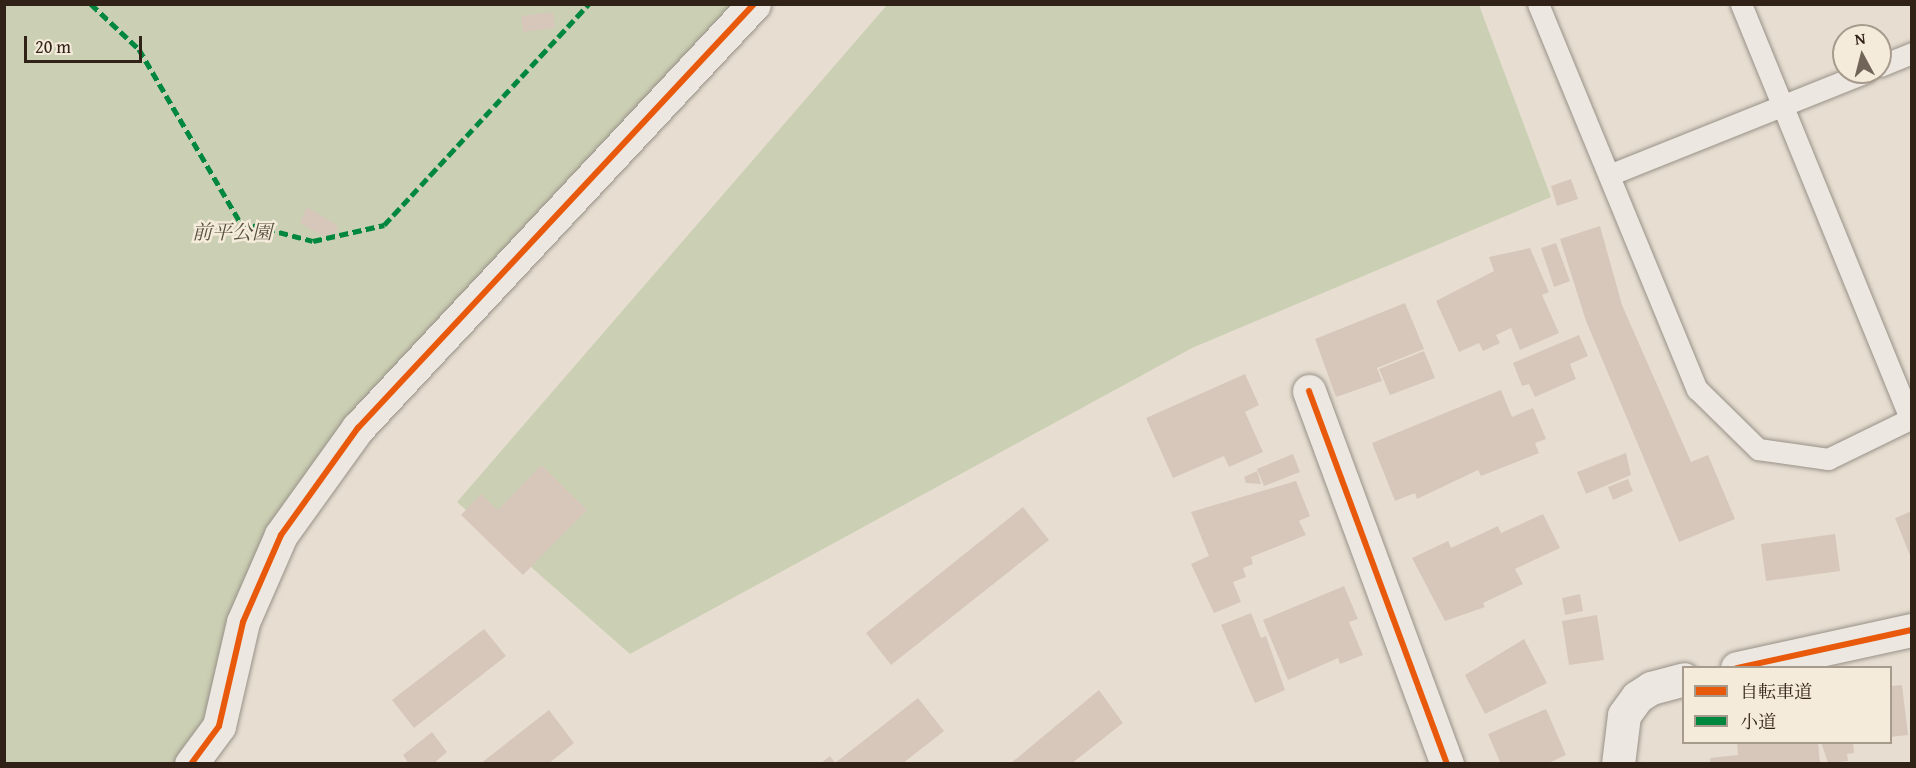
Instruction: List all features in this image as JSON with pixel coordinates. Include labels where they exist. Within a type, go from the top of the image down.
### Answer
[{"type":"street","points":[[191,764],[219,726],[243,622],[281,535],[358,428],[754,4]]},
{"type":"street","points":[[1309,391],[1447,764]]},
{"type":"street","points":[[1746,666],[1911,630]]},
{"type":"street","points":[[1618,764],[1624,715],[1637,698],[1652,688],[1682,679]]},
{"type":"lane","points":[[1538,4],[1697,389],[1758,449],[1828,459],[1910,418],[1741,4]]},
{"type":"lane","points":[[1892,61],[1911,53]]},
{"type":"lane","points":[[1608,175],[1783,108],[1839,84]]},
{"type":"green space","name":"前平公園","points":[[5,5],[749,5],[281,535],[191,763],[5,763]]},
{"type":"green space","points":[[887,5],[1479,5],[1551,197],[1192,348],[630,654],[457,502]]},
{"type":"building","points":[[553,12],[555,28],[523,32],[521,16]]},
{"type":"building","points":[[1571,179],[1578,199],[1557,206],[1551,186]]},
{"type":"building","points":[[307,207],[338,226],[333,241],[300,223]]},
{"type":"building","points":[[1600,226],[1622,305],[1691,462],[1708,455],[1735,519],[1679,542],[1586,321],[1560,239]]},
{"type":"building","points":[[1556,243],[1570,281],[1554,287],[1541,248]]},
{"type":"building","points":[[1530,248],[1549,292],[1542,295],[1559,333],[1520,350],[1511,328],[1496,335],[1500,343],[1483,351],[1479,343],[1459,352],[1436,301],[1494,271],[1489,257]]},
{"type":"building","points":[[1405,303],[1424,349],[1377,368],[1382,381],[1336,397],[1315,339]]},
{"type":"building","points":[[1579,335],[1588,356],[1570,364],[1576,379],[1535,397],[1529,384],[1522,386],[1513,363]]},
{"type":"building","points":[[1424,351],[1435,378],[1390,395],[1379,369]]},
{"type":"building","points":[[1245,374],[1259,405],[1245,412],[1263,452],[1229,467],[1224,456],[1173,478],[1146,418]]},
{"type":"building","points":[[1501,390],[1512,417],[1533,408],[1546,439],[1535,443],[1539,453],[1481,476],[1478,470],[1417,499],[1415,493],[1395,501],[1372,443]]},
{"type":"building","points":[[1626,453],[1631,475],[1586,494],[1577,472]]},
{"type":"building","points":[[1293,454],[1300,472],[1264,486],[1257,469]]},
{"type":"building","points":[[541,465],[587,510],[523,575],[461,515],[481,494],[498,510]]},
{"type":"building","points":[[1257,471],[1261,484],[1246,483],[1244,477]]},
{"type":"building","points":[[1628,479],[1633,491],[1613,500],[1608,487]]},
{"type":"building","points":[[1296,481],[1310,516],[1299,521],[1306,535],[1251,557],[1253,564],[1243,568],[1246,577],[1233,582],[1241,602],[1214,613],[1191,564],[1209,556],[1191,512]]},
{"type":"building","points":[[1023,507],[1049,540],[891,665],[866,633]]},
{"type":"building","points":[[1912,511],[1912,558],[1911,558],[1895,518]]},
{"type":"building","points":[[1543,514],[1560,548],[1515,569],[1523,584],[1483,603],[1485,607],[1445,621],[1412,558],[1448,541],[1451,548],[1498,526],[1501,533]]},
{"type":"building","points":[[1835,534],[1840,571],[1766,581],[1761,544]]},
{"type":"building","points":[[1344,586],[1358,619],[1349,622],[1363,655],[1340,664],[1338,658],[1288,680],[1263,620]]},
{"type":"building","points":[[1580,594],[1583,611],[1565,615],[1562,598]]},
{"type":"building","points":[[1251,613],[1261,638],[1266,636],[1285,690],[1255,703],[1221,625]]},
{"type":"building","points":[[1597,615],[1604,660],[1569,665],[1562,621]]},
{"type":"building","points":[[484,629],[506,656],[414,728],[392,700]]},
{"type":"building","points":[[1524,639],[1547,683],[1485,714],[1465,675]]},
{"type":"building","points":[[1902,685],[1908,735],[1892,737],[1892,686]]},
{"type":"building","points":[[1099,690],[1123,723],[1071,764],[1010,764]]},
{"type":"building","points":[[918,698],[944,731],[902,764],[820,764],[830,756],[835,763]]},
{"type":"building","points":[[1546,709],[1566,755],[1546,764],[1501,764],[1488,734]]},
{"type":"building","points":[[549,710],[574,743],[548,764],[480,764]]},
{"type":"building","points":[[432,732],[447,752],[433,764],[409,764],[403,755]]},
{"type":"building","points":[[1737,744],[1818,744],[1820,764],[1711,764],[1710,758],[1738,755]]},
{"type":"building","points":[[1822,744],[1853,744],[1854,753],[1847,754],[1848,761],[1828,763]]},
{"type":"marked path","points":[[91,4],[139,49],[240,222],[313,241],[384,225],[589,4]]},
{"type":"cycle path","points":[[191,764],[219,726],[243,622],[281,535],[358,428],[754,4]]},
{"type":"cycle path","points":[[1309,391],[1447,764]]},
{"type":"cycle path","points":[[1746,666],[1912,630]]}]
